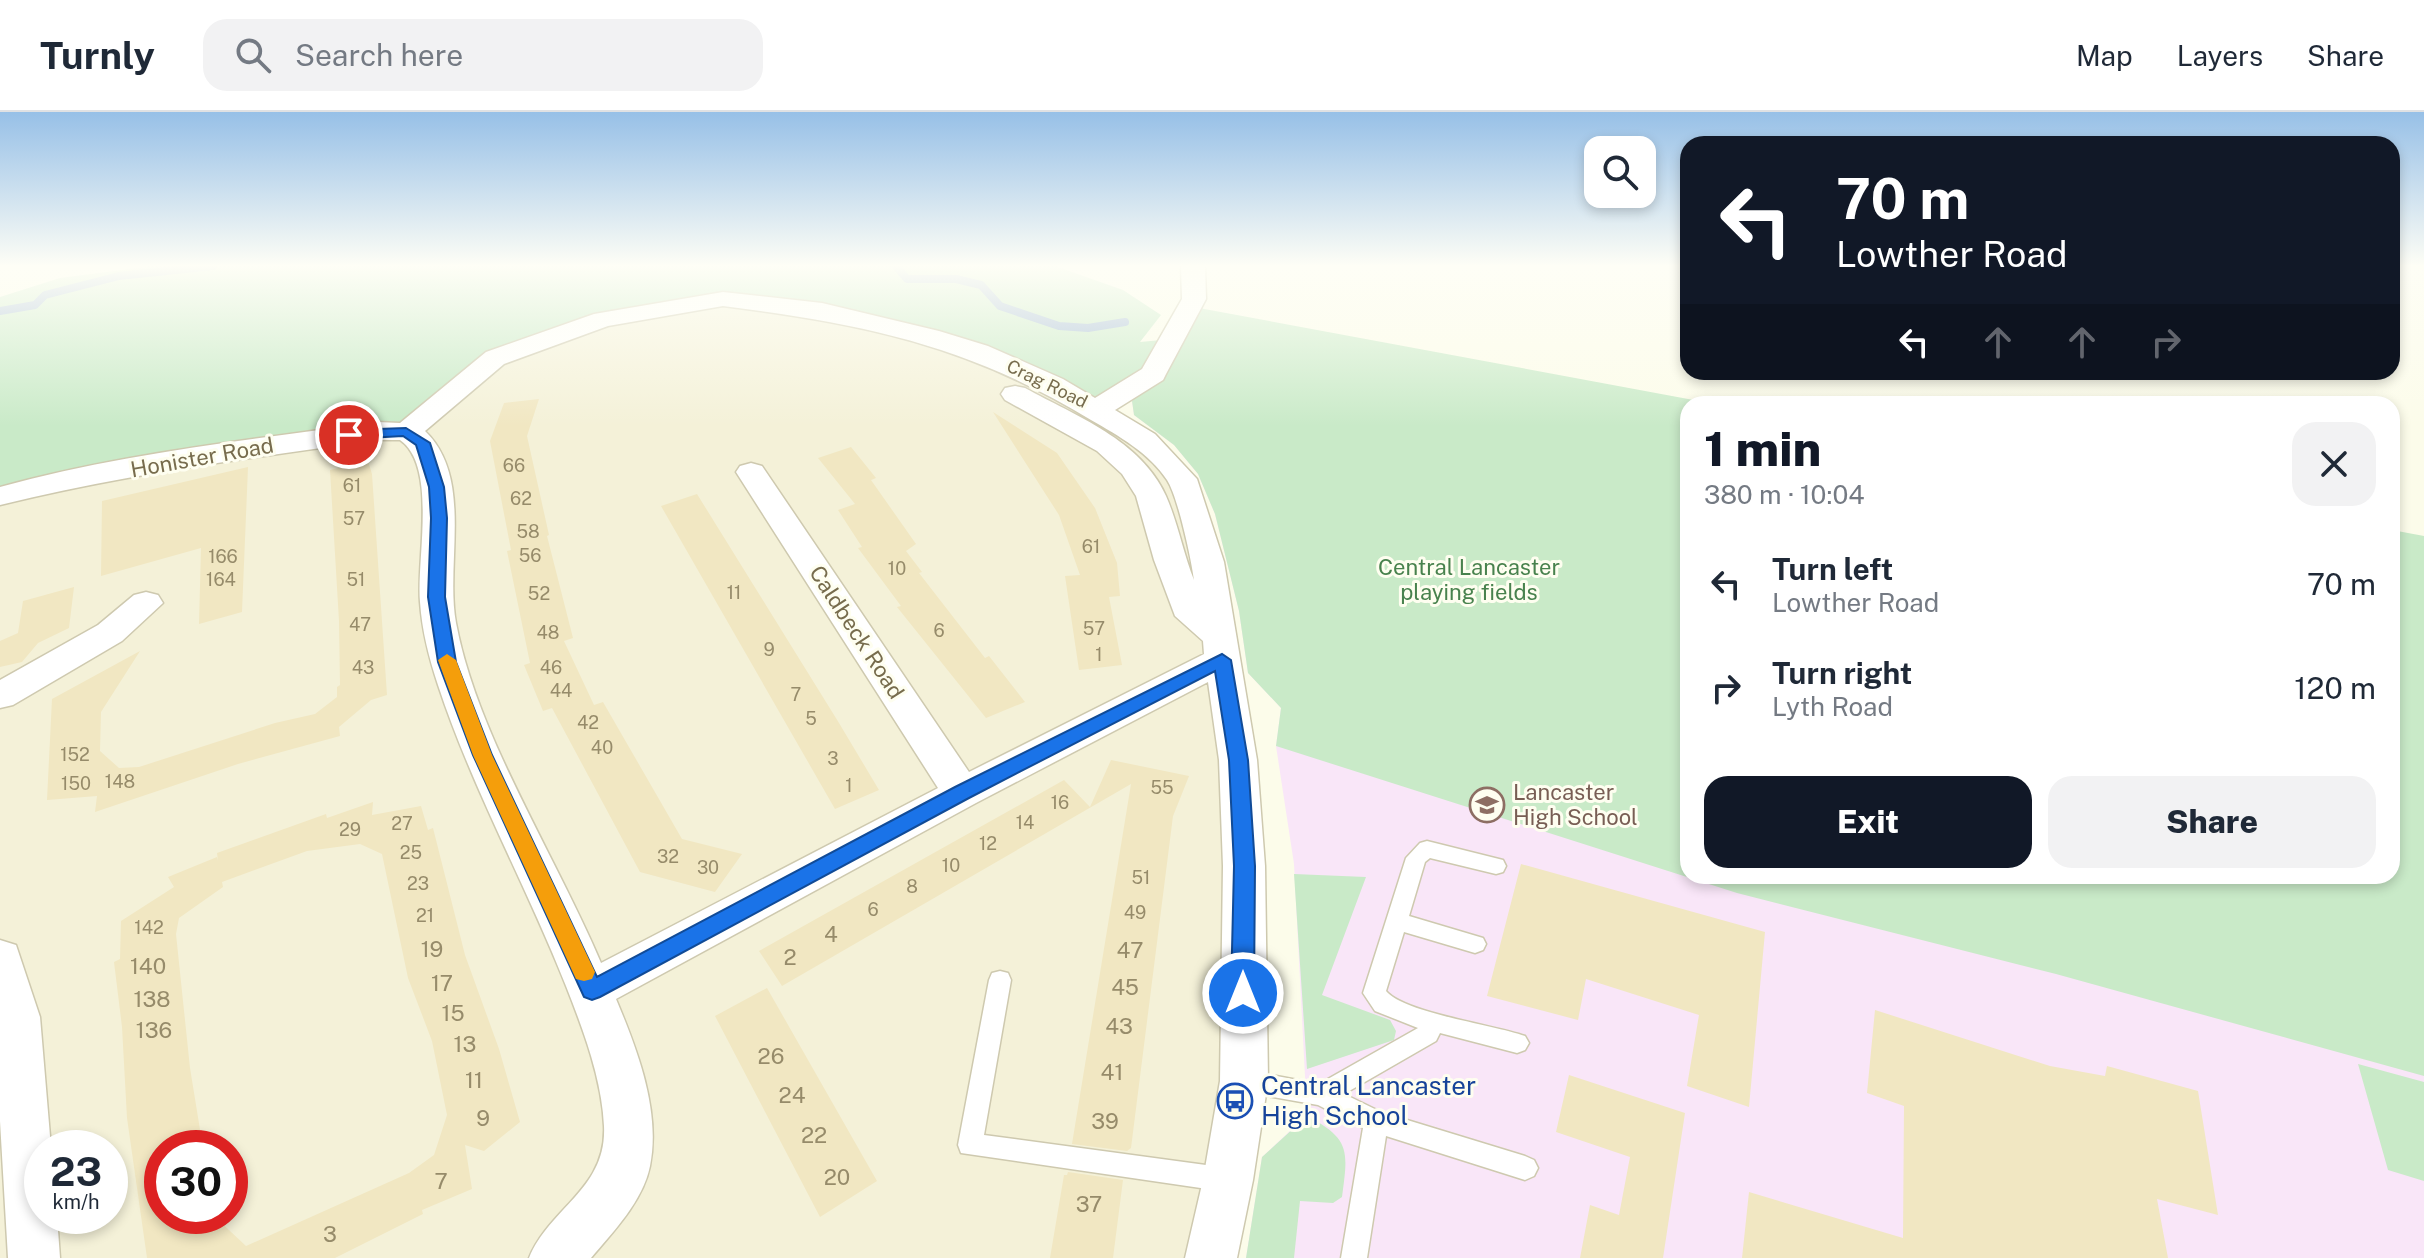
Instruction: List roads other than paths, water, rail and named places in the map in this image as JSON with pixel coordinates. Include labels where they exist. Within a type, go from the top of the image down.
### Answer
[{"type":"street","name":"Crag Road","points":[[406,432],[495,358],[602,319]]},
{"type":"street","name":"Crag Road","points":[[647,319],[660,322],[688,319]]},
{"type":"street","name":"Crag Road","points":[[767,319],[859,338],[923,357],[1040,405],[1107,445],[1134,469],[1151,496],[1170,560],[1192,616],[1219,647]]},
{"type":"street","name":"Crag Road","points":[[861,319],[979,352],[1097,409],[1145,440],[1182,479],[1208,562],[1238,760],[1244,866],[1244,1081],[1228,1180],[1211,1258]]},
{"type":"street","points":[[1097,409],[1153,374],[1183,319]]},
{"type":"street","name":"Honister Road","points":[[0,496],[40,485],[187,458],[377,431],[406,432]]},
{"type":"street","points":[[406,432],[422,443],[436,487],[439,518],[436,597],[447,662],[482,755],[592,990],[630,1111],[626,1167],[586,1226],[555,1258]]},
{"type":"street","name":"Caldbeck Road","points":[[751,472],[962,793]]},
{"type":"street","points":[[0,696],[110,633],[146,603]]},
{"type":"street","points":[[592,990],[962,793],[1219,647]]},
{"type":"street","points":[[0,958],[17,1017],[34,1258]]},
{"type":"lane","points":[[1496,866],[1427,849],[1416,858],[1374,993],[1383,1004],[1431,1021],[1517,1043]]},
{"type":"lane","points":[[1397,921],[1475,944]]},
{"type":"lane","points":[[1000,980],[970,1145],[1228,1180]]},
{"type":"lane","points":[[1321,1095],[1428,1034],[1431,1021]]},
{"type":"lane","points":[[1244,1081],[1321,1095],[1376,1122],[1525,1168]]},
{"type":"lane","points":[[1354,1258],[1376,1122]]},
{"type":"waterway","points":[[1040,319],[1059,326],[1088,328],[1125,322]]},
{"type":"place","name":"Lancaster High School","points":[[1487,805]]},
{"type":"place","name":"Central Lancaster High School","points":[[1235,1101]]},
{"type":"park label","name":"Central Lancaster playing fields","points":[[1469,580]]}]
